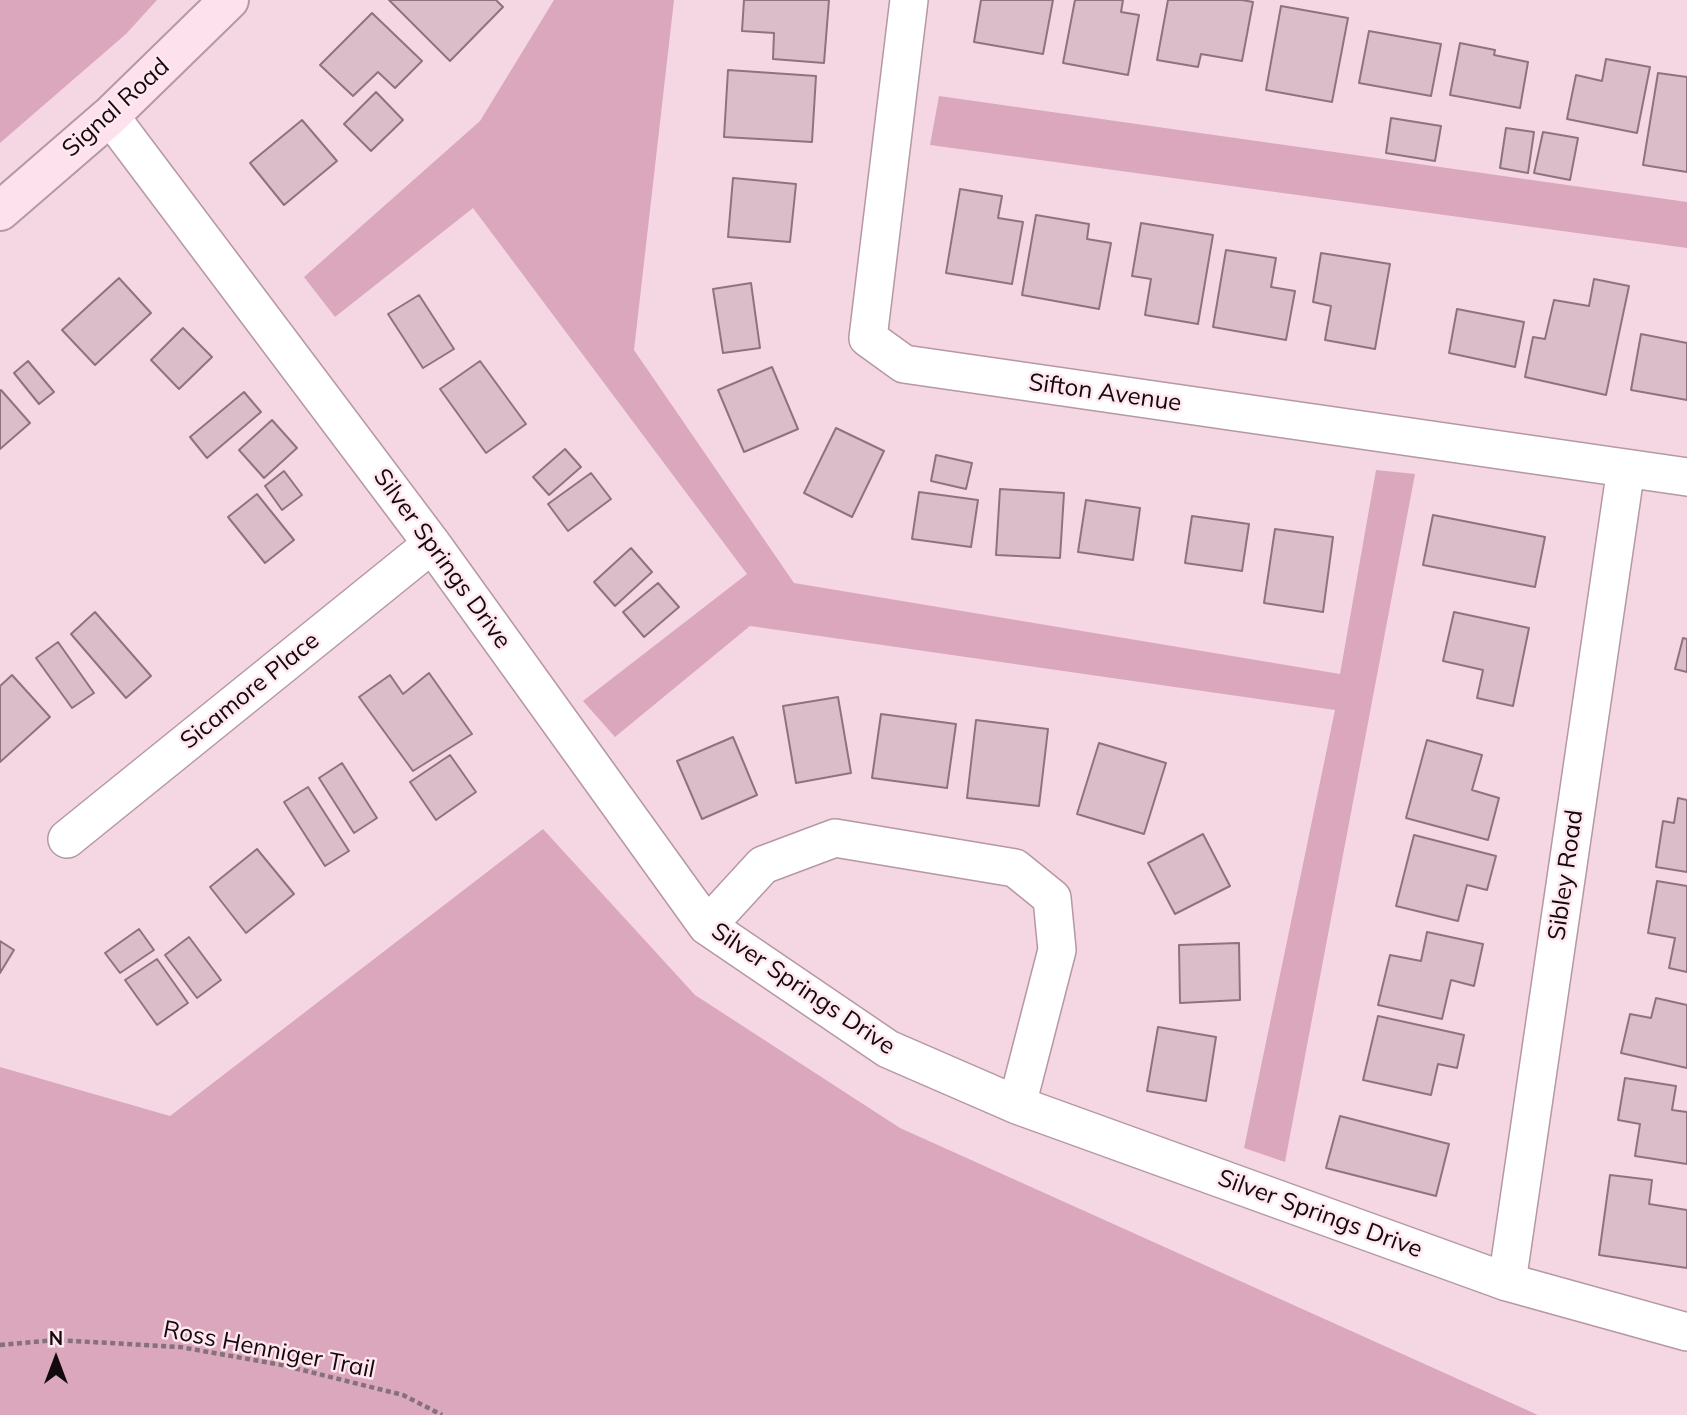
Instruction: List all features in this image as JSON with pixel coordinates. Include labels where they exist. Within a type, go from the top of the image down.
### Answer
[{"type":"street","name":"Signal Road","points":[[0,211],[110,116],[229,0]]},
{"type":"street","name":"Sifton Avenue","points":[[909,0],[868,338],[904,364],[1687,477]]},
{"type":"street","name":"Silver Springs Drive","points":[[110,116],[432,544],[707,926],[888,1049],[1017,1105],[1507,1282],[1687,1332]]},
{"type":"street","name":"Sibley Road","points":[[1507,1282],[1626,468]]},
{"type":"street","name":"Sicamore Place","points":[[67,839],[432,544]]},
{"type":"street","points":[[707,926],[763,865],[835,838],[1016,868],[1052,898],[1057,950],[1017,1105]]},
{"type":"path","name":"Ross Henniger Trail","points":[[0,1345],[56,1340],[180,1347],[282,1366],[403,1395],[442,1415]]},
{"type":"shaded area","points":[[0,0],[157,0],[126,34],[0,143]]},
{"type":"shaded area","points":[[554,0],[674,0],[634,350],[794,583],[1340,674],[1376,470],[1415,474],[1285,1162],[1244,1148],[1335,710],[750,626],[615,737],[583,701],[747,574],[473,208],[335,317],[304,277],[480,121]]},
{"type":"shaded area","points":[[939,96],[1687,202],[1687,248],[930,145]]},
{"type":"shaded area","points":[[543,829],[695,995],[900,1128],[1538,1415],[0,1415],[0,1067],[170,1116]]},
{"type":"building","points":[[389,0],[496,0],[503,7],[450,61]]},
{"type":"building","points":[[744,0],[829,0],[824,63],[773,59],[774,33],[742,31]]},
{"type":"building","points":[[981,0],[1053,0],[1043,54],[974,42]]},
{"type":"building","points":[[1075,0],[1123,0],[1121,12],[1139,15],[1128,75],[1063,63]]},
{"type":"building","points":[[1168,0],[1253,2],[1242,61],[1201,54],[1198,67],[1157,60]]},
{"type":"building","points":[[1281,6],[1348,18],[1332,102],[1266,90]]},
{"type":"building","points":[[372,13],[422,61],[395,88],[378,72],[353,96],[320,65]]},
{"type":"building","points":[[1369,31],[1441,44],[1431,96],[1359,83]]},
{"type":"building","points":[[1460,43],[1495,50],[1494,55],[1528,62],[1520,108],[1450,95]]},
{"type":"building","points":[[1606,59],[1650,67],[1637,133],[1567,119],[1576,75],[1602,81]]},
{"type":"building","points":[[728,70],[816,76],[812,142],[724,137]]},
{"type":"building","points":[[1658,73],[1687,77],[1687,172],[1643,165]]},
{"type":"building","points":[[376,92],[403,120],[371,151],[344,124]]},
{"type":"building","points":[[1391,118],[1441,126],[1435,161],[1386,153]]},
{"type":"building","points":[[302,120],[337,161],[284,205],[250,163]]},
{"type":"building","points":[[1506,128],[1534,132],[1528,173],[1500,168]]},
{"type":"building","points":[[1543,132],[1578,138],[1570,180],[1534,173]]},
{"type":"building","points":[[733,178],[796,184],[790,242],[728,237]]},
{"type":"building","points":[[960,189],[1002,196],[998,218],[1023,222],[1012,284],[946,273]]},
{"type":"building","points":[[1036,215],[1089,224],[1087,239],[1111,243],[1099,309],[1022,295]]},
{"type":"building","points":[[1141,223],[1213,235],[1198,324],[1145,315],[1151,279],[1132,276]]},
{"type":"building","points":[[1226,250],[1276,258],[1271,287],[1295,291],[1286,340],[1213,327]]},
{"type":"building","points":[[1321,253],[1390,264],[1375,349],[1325,340],[1331,306],[1313,302]]},
{"type":"building","points":[[119,278],[151,313],[95,365],[62,330]]},
{"type":"building","points":[[1594,279],[1629,286],[1606,395],[1525,377],[1533,337],[1545,339],[1554,300],[1589,306]]},
{"type":"building","points":[[751,283],[760,348],[723,353],[713,289]]},
{"type":"building","points":[[419,295],[454,349],[423,368],[388,314]]},
{"type":"building","points":[[1457,309],[1524,322],[1515,367],[1449,353]]},
{"type":"building","points":[[183,328],[212,357],[179,389],[151,360]]},
{"type":"building","points":[[1641,334],[1687,343],[1687,400],[1631,390]]},
{"type":"building","points":[[28,361],[54,392],[39,404],[14,373]]},
{"type":"building","points":[[480,361],[526,424],[486,453],[440,389]]},
{"type":"building","points":[[772,367],[798,429],[744,452],[718,390]]},
{"type":"building","points":[[0,391],[30,423],[0,449]]},
{"type":"building","points":[[244,392],[261,412],[207,458],[190,437]]},
{"type":"building","points":[[272,420],[297,448],[264,478],[239,450]]},
{"type":"building","points":[[836,428],[884,451],[852,517],[804,493]]},
{"type":"building","points":[[565,449],[581,467],[549,495],[533,477]]},
{"type":"building","points":[[936,455],[972,463],[966,489],[931,481]]},
{"type":"building","points":[[284,471],[302,495],[282,510],[265,486]]},
{"type":"building","points":[[591,473],[611,499],[568,531],[548,504]]},
{"type":"building","points":[[1000,489],[1064,493],[1060,558],[996,555]]},
{"type":"building","points":[[919,492],[978,500],[971,547],[912,539]]},
{"type":"building","points":[[257,494],[294,540],[265,563],[228,517]]},
{"type":"building","points":[[1086,500],[1140,508],[1133,560],[1078,552]]},
{"type":"building","points":[[1433,515],[1545,537],[1535,587],[1423,565]]},
{"type":"building","points":[[1192,516],[1249,524],[1242,571],[1185,563]]},
{"type":"building","points":[[1275,529],[1333,537],[1323,612],[1264,603]]},
{"type":"building","points":[[631,548],[652,572],[615,606],[594,582]]},
{"type":"building","points":[[658,583],[679,607],[644,637],[623,612]]},
{"type":"building","points":[[95,612],[151,676],[126,698],[71,634]]},
{"type":"building","points":[[1454,612],[1529,628],[1513,706],[1477,698],[1483,670],[1443,661]]},
{"type":"building","points":[[1683,638],[1687,639],[1687,672],[1675,669]]},
{"type":"building","points":[[58,642],[94,693],[72,708],[36,658]]},
{"type":"building","points":[[429,673],[472,734],[413,771],[359,697],[390,675],[403,694]]},
{"type":"building","points":[[12,675],[50,717],[0,762],[0,686]]},
{"type":"building","points":[[838,697],[851,773],[796,783],[783,706]]},
{"type":"building","points":[[881,714],[956,724],[947,788],[872,778]]},
{"type":"building","points":[[976,720],[1048,729],[1039,806],[967,798]]},
{"type":"building","points":[[733,737],[757,795],[702,819],[677,761]]},
{"type":"building","points":[[1427,740],[1482,755],[1472,790],[1499,798],[1488,840],[1406,818]]},
{"type":"building","points":[[1099,743],[1166,763],[1144,834],[1077,814]]},
{"type":"building","points":[[450,755],[476,792],[436,820],[410,782]]},
{"type":"building","points":[[342,763],[377,818],[354,833],[319,778]]},
{"type":"building","points":[[308,787],[349,851],[325,866],[284,802]]},
{"type":"building","points":[[1678,798],[1687,800],[1687,872],[1656,867],[1663,821],[1674,823]]},
{"type":"building","points":[[1203,834],[1230,886],[1175,914],[1148,863]]},
{"type":"building","points":[[1414,835],[1496,856],[1487,890],[1467,885],[1458,921],[1396,906]]},
{"type":"building","points":[[257,849],[294,894],[246,933],[210,887]]},
{"type":"building","points":[[1657,881],[1687,886],[1687,972],[1669,968],[1675,938],[1648,933]]},
{"type":"building","points":[[139,929],[154,950],[120,973],[105,953]]},
{"type":"building","points":[[1427,932],[1483,944],[1474,986],[1451,980],[1442,1019],[1378,1005],[1390,955],[1421,961]]},
{"type":"building","points":[[189,937],[221,980],[197,998],[165,955]]},
{"type":"building","points":[[0,941],[14,950],[0,973]]},
{"type":"building","points":[[1239,943],[1240,1000],[1180,1003],[1179,945]]},
{"type":"building","points":[[157,959],[188,1003],[157,1025],[125,980]]},
{"type":"building","points":[[1656,998],[1687,1005],[1687,1068],[1621,1053],[1630,1014],[1651,1018]]},
{"type":"building","points":[[1378,1016],[1464,1035],[1457,1068],[1438,1064],[1431,1095],[1363,1080]]},
{"type":"building","points":[[1158,1027],[1216,1037],[1206,1101],[1147,1091]]},
{"type":"building","points":[[1625,1078],[1676,1086],[1672,1110],[1687,1112],[1687,1164],[1635,1156],[1640,1124],[1618,1120]]},
{"type":"building","points":[[1340,1116],[1449,1144],[1436,1196],[1326,1168]]},
{"type":"building","points":[[1610,1175],[1652,1180],[1649,1204],[1687,1210],[1687,1268],[1599,1255]]}]
